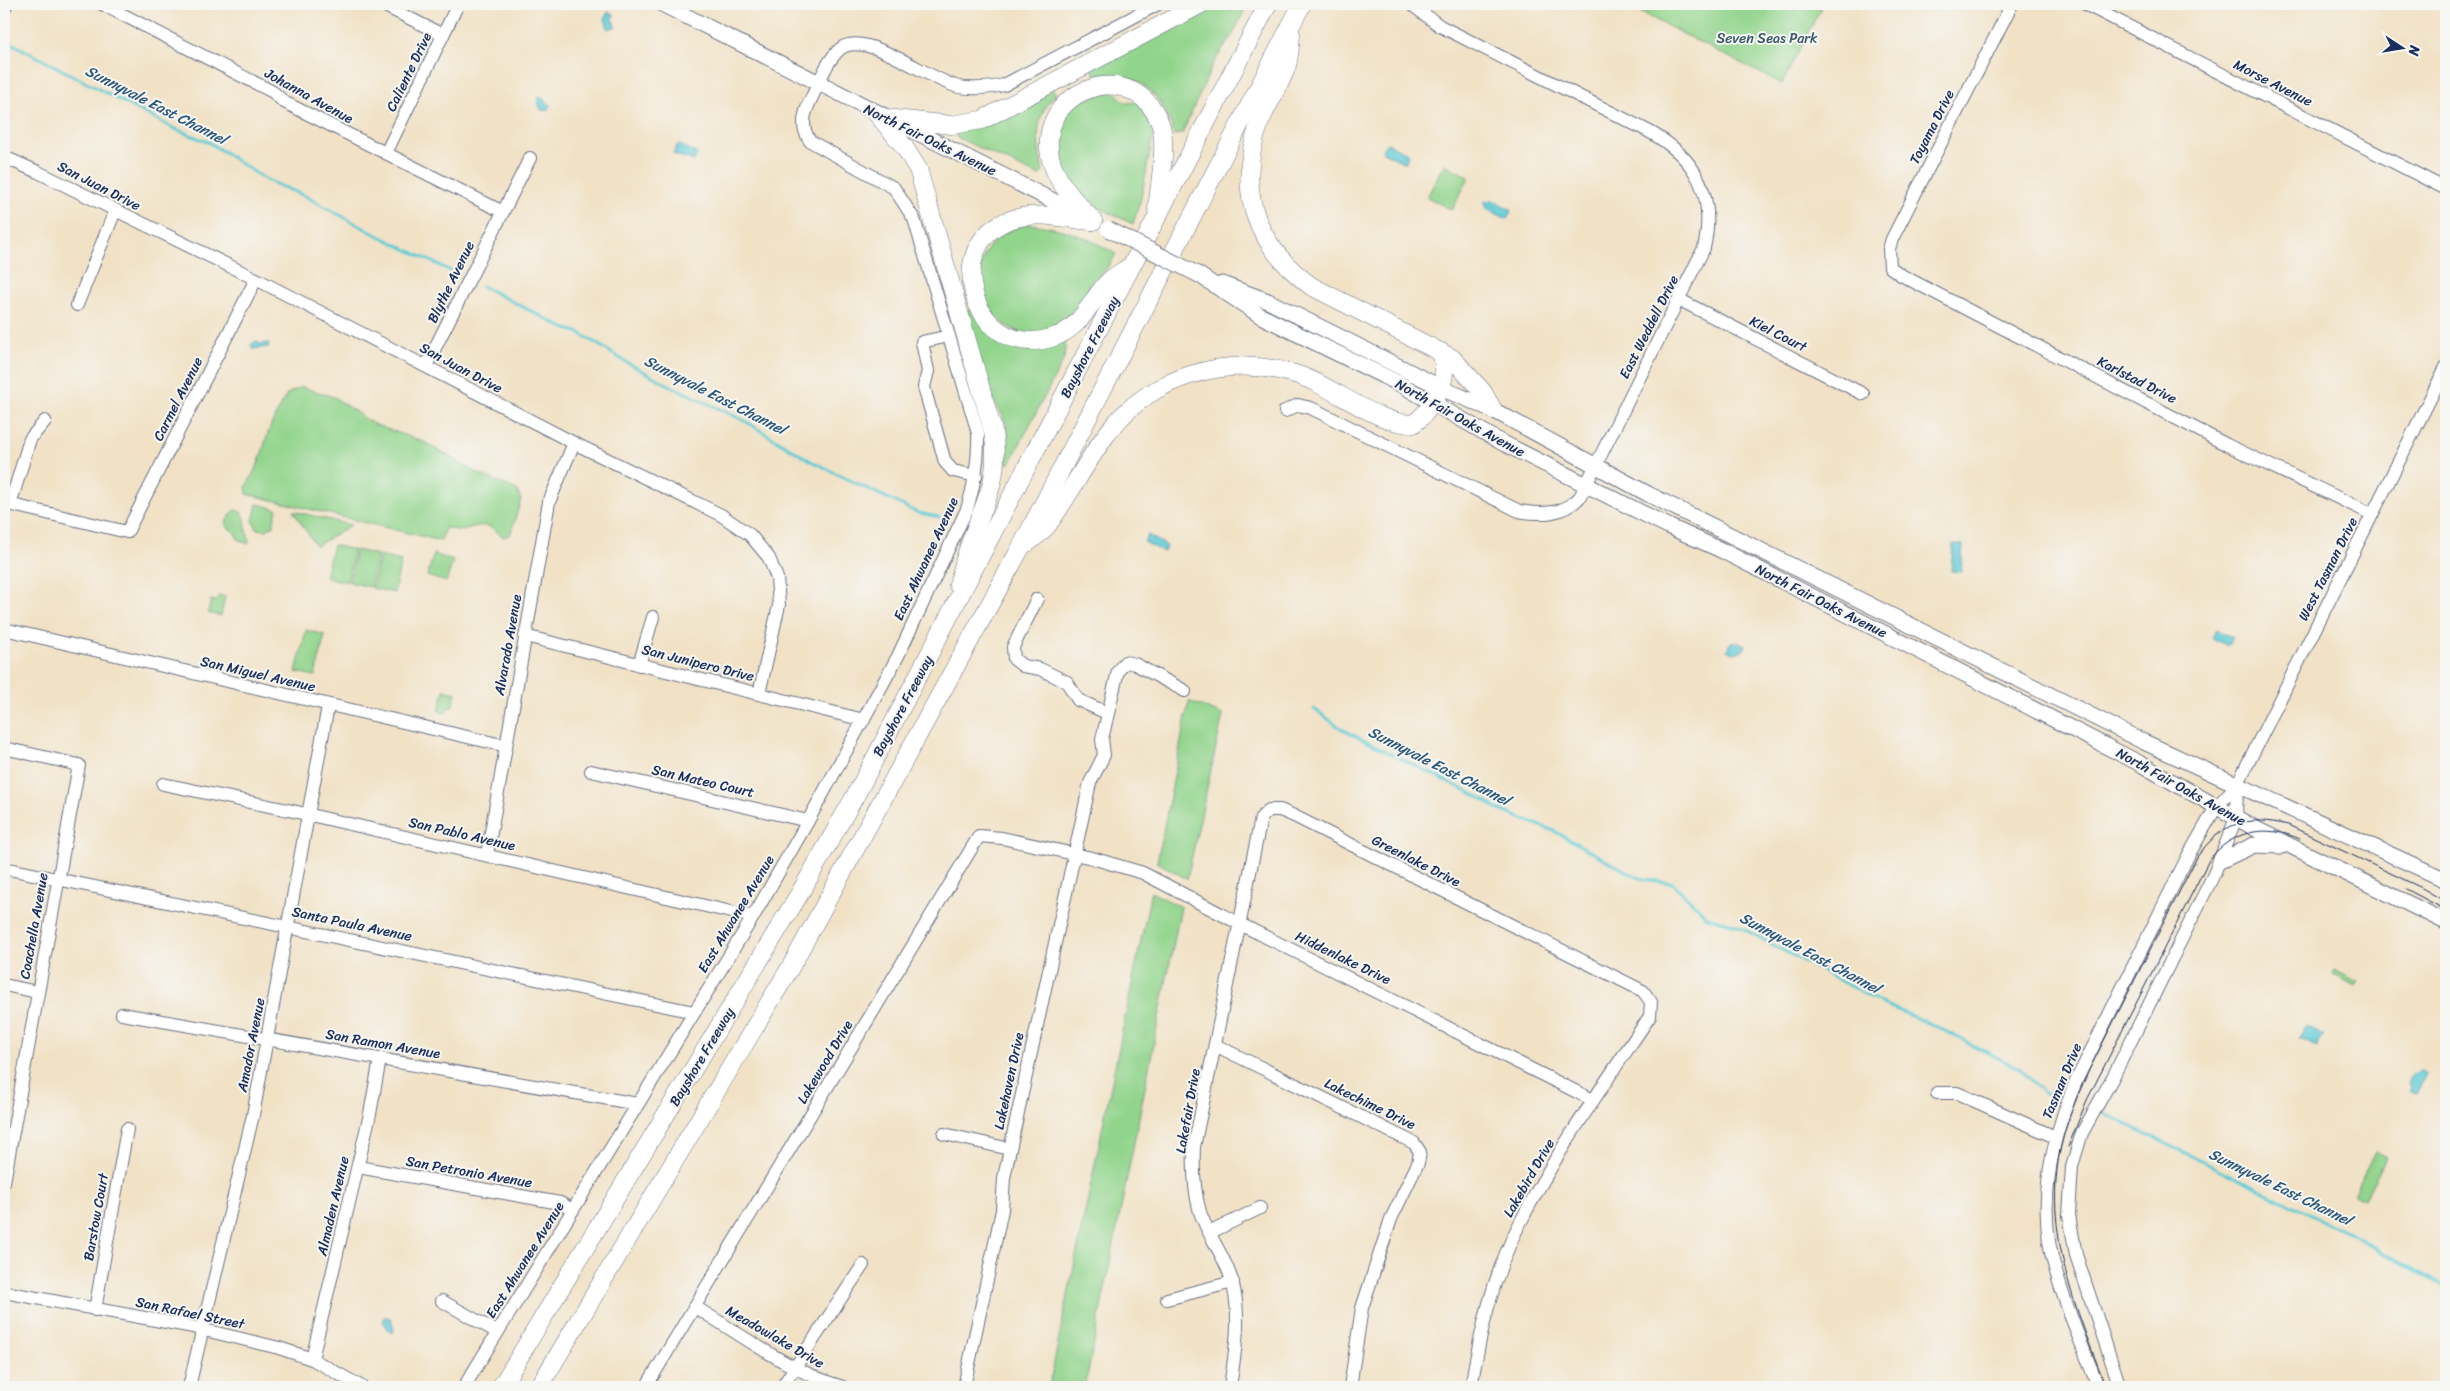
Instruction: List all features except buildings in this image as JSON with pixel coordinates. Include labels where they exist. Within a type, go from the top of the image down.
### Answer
[{"type":"highway","points":[[881,116],[952,125],[982,120],[1201,4]]},
{"type":"highway","name":"Bayshore Freeway","points":[[501,1387],[803,888],[859,789],[946,626],[1268,4]]},
{"type":"highway","name":"Bayshore Freeway","points":[[539,1387],[790,968],[1019,551],[1302,4]]},
{"type":"highway","points":[[1293,21],[1286,70],[1261,121],[1253,144],[1250,167],[1250,193],[1255,216],[1264,238],[1288,268],[1311,286],[1441,352],[1458,364],[1483,392],[1493,410]]},
{"type":"highway","points":[[1100,225],[1056,172],[1049,150],[1049,138],[1055,117],[1067,100],[1085,90],[1104,85],[1133,92],[1148,106],[1159,122],[1164,150],[1157,217]]},
{"type":"highway","points":[[881,116],[903,144],[918,169],[985,399],[996,448],[992,489],[970,543],[946,626]]},
{"type":"highway","points":[[1100,225],[1030,216],[1002,223],[987,235],[974,256],[971,269],[972,294],[976,304],[986,318],[1004,333],[1022,339],[1052,338],[1076,324],[1108,282],[1132,265]]},
{"type":"highway","points":[[1019,551],[1048,524],[1095,451],[1125,414],[1157,391],[1196,372],[1243,366],[1292,373],[1316,382],[1389,420],[1401,424],[1413,424],[1424,417],[1444,378],[1441,352]]},
{"type":"main road","name":"North Fair Oaks Avenue","points":[[662,4],[1199,275],[1261,316],[1436,394],[1493,410],[1658,499],[1990,667],[2237,785],[2446,880]]},
{"type":"main road","name":"North Fair Oaks Avenue","points":[[1436,394],[1501,442],[1729,554],[2140,763],[2296,850],[2446,922]]},
{"type":"main road","points":[[2220,861],[2254,845],[2267,844],[2296,850]]},
{"type":"street","name":"Johanna Avenue","points":[[102,4],[238,73],[273,92],[284,102],[503,212]]},
{"type":"street","points":[[381,4],[443,35]]},
{"type":"street","name":"Caliente Drive","points":[[386,153],[458,4]]},
{"type":"street","name":"East Ahwanee Avenue","points":[[464,1387],[753,917],[808,822],[898,656],[967,509],[976,476],[978,433],[914,219],[905,202],[894,188],[876,176],[816,146],[805,135],[805,113],[819,84],[839,49],[846,45],[858,43],[877,48],[958,87],[986,89],[1004,85],[1158,4]]},
{"type":"street","name":"East Weddell Drive","points":[[1285,411],[1298,405],[1311,408],[1519,511],[1549,513],[1565,509],[1580,496],[1680,300],[1704,248],[1708,218],[1703,189],[1683,155],[1662,138],[1648,130],[1440,26],[1411,4]]},
{"type":"street","name":"Toyama Drive","points":[[1890,267],[1889,249],[1892,239],[2012,4]]},
{"type":"street","name":"Morse Avenue","points":[[2085,4],[2446,189]]},
{"type":"street","name":"San Juan Drive","points":[[4,157],[26,166],[256,280],[574,443],[721,515],[750,535],[769,558],[777,578],[779,605],[759,694]]},
{"type":"street","name":"Blythe Avenue","points":[[426,366],[530,158]]},
{"type":"street","points":[[77,305],[115,211]]},
{"type":"street","name":"Karlstad Drive","points":[[1890,267],[1901,275],[2227,445],[2372,514]]},
{"type":"street","name":"Carmel Avenue","points":[[7,504],[127,532],[256,280]]},
{"type":"street","name":"Kiel Court","points":[[1680,300],[1863,394]]},
{"type":"street","points":[[949,336],[922,342],[928,371],[924,387],[945,462],[953,471],[976,476]]},
{"type":"street","name":"West Tasman Drive","points":[[2216,807],[2237,785],[2446,367]]},
{"type":"street","points":[[7,504],[30,439],[45,421]]},
{"type":"street","name":"Alvarado Avenue","points":[[487,855],[549,502],[574,443]]},
{"type":"street","points":[[1037,599],[1013,647],[1014,659],[1023,666],[1040,669],[1067,682],[1078,700],[1107,713],[1118,671],[1125,662],[1135,664],[1185,691]]},
{"type":"street","points":[[639,665],[653,617]]},
{"type":"street","name":"San Miguel Avenue","points":[[4,629],[506,746]]},
{"type":"street","name":"San Junipero Drive","points":[[525,636],[864,720]]},
{"type":"street","name":"Amador Avenue","points":[[189,1387],[253,1115],[328,706]]},
{"type":"street","name":"Lakehaven Drive","points":[[964,1387],[1002,1210],[1004,1178],[1010,1149],[1090,783],[1104,756],[1102,739],[1107,713]]},
{"type":"street","name":"Coachella Avenue","points":[[4,748],[79,764],[4,1182]]},
{"type":"street","name":"San Mateo Court","points":[[591,771],[808,822]]},
{"type":"street","name":"San Pablo Avenue","points":[[163,784],[487,855],[753,917]]},
{"type":"street","name":"West Tasman Drive","points":[[2236,818],[2237,785]]},
{"type":"street","name":"Tasman Drive","points":[[2098,1387],[2055,1271],[2050,1243],[2046,1204],[2055,1137],[2076,1079],[2188,856],[2216,807]]},
{"type":"street","name":"Greenlake Drive","points":[[1240,924],[1261,818],[1269,810],[1280,810],[1643,991],[1651,1002]]},
{"type":"street","points":[[2120,1387],[2076,1255],[2069,1215],[2072,1166],[2082,1133],[2168,969],[2220,861],[2236,818]]},
{"type":"street","name":"Lakewood Drive","points":[[646,1387],[979,836],[1002,838],[1075,854]]},
{"type":"street","name":"Hiddenlake Drive","points":[[1075,854],[1144,873],[1240,924],[1594,1100]]},
{"type":"street","name":"Santa Paula Avenue","points":[[4,868],[694,1012]]},
{"type":"street","name":"Lakefair Drive","points":[[1230,1387],[1238,1313],[1233,1282],[1223,1256],[1201,1214],[1196,1192],[1194,1148],[1240,924]]},
{"type":"street","points":[[4,985],[37,992]]},
{"type":"street","name":"Lakebird Drive","points":[[1471,1387],[1479,1341],[1496,1281],[1515,1233],[1534,1198],[1594,1100],[1650,1016],[1651,1002]]},
{"type":"street","name":"San Ramon Avenue","points":[[122,1014],[638,1104]]},
{"type":"street","name":"Lakechime Drive","points":[[1216,1045],[1414,1143],[1420,1152],[1418,1163],[1390,1219],[1365,1300],[1350,1387]]},
{"type":"street","name":"Almaden Avenue","points":[[312,1359],[358,1168],[380,1058]]},
{"type":"street","points":[[1937,1093],[1957,1093],[2055,1137]]},
{"type":"street","name":"Barstow Court","points":[[95,1310],[127,1129]]},
{"type":"street","points":[[944,1134],[1010,1149]]},
{"type":"street","name":"San Petronio Avenue","points":[[358,1168],[560,1203],[573,1210]]},
{"type":"street","points":[[1211,1232],[1260,1208]]},
{"type":"street","points":[[782,1387],[864,1265]]},
{"type":"street","points":[[1167,1299],[1233,1282]]},
{"type":"street","name":"San Rafael Street","points":[[4,1292],[203,1329],[312,1359],[362,1387]]},
{"type":"street","points":[[442,1301],[497,1332]]},
{"type":"street","name":"Meadowlake Drive","points":[[695,1307],[794,1367],[822,1382],[843,1387]]},
{"type":"green space","points":[[1206,4],[1247,4],[1234,33],[1214,62],[1182,134],[1174,135],[1163,108],[1156,97],[1146,88],[1136,81],[1123,76],[1094,74],[1090,66]]},
{"type":"green space","name":"Seven Seas Park","points":[[1624,4],[1823,4],[1782,84]]},
{"type":"green space","points":[[1051,87],[1056,94],[1043,111],[1040,120],[1038,140],[1043,171],[1039,176],[956,137],[957,128]]},
{"type":"green space","points":[[1113,91],[1126,103],[1140,102],[1154,131],[1141,198],[1133,224],[1080,196],[1067,182],[1054,142],[1065,106]]},
{"type":"green space","points":[[1444,164],[1469,177],[1452,210],[1427,197]]},
{"type":"green space","points":[[1028,224],[1074,234],[1116,254],[1103,273],[1089,284],[1086,297],[1069,318],[1059,326],[1048,331],[1026,333],[1006,326],[991,311],[982,292],[980,272],[986,252],[1002,235]]},
{"type":"green space","points":[[971,309],[975,311],[988,329],[1066,339],[1064,359],[1010,463],[1007,464],[1008,438],[1005,420],[992,400],[966,311]]},
{"type":"green space","points":[[301,387],[334,397],[373,424],[424,442],[477,473],[517,490],[521,500],[510,535],[503,537],[488,526],[460,530],[445,528],[441,541],[247,494],[246,487],[259,462],[270,427],[287,394]]},
{"type":"green space","points":[[257,504],[277,509],[273,526],[266,530],[257,529],[253,521]]},
{"type":"green space","points":[[234,510],[241,512],[244,516],[249,538],[248,544],[238,539],[235,533],[226,526],[226,522]]},
{"type":"green space","points":[[293,511],[351,525],[316,546]]},
{"type":"green space","points":[[333,545],[354,550],[347,582],[325,577]]},
{"type":"green space","points":[[356,550],[378,555],[370,587],[349,582]]},
{"type":"green space","points":[[434,554],[453,561],[446,582],[427,576]]},
{"type":"green space","points":[[380,556],[401,561],[394,593],[372,588]]},
{"type":"green space","points":[[219,595],[225,597],[221,616],[208,613],[211,600],[217,601]]},
{"type":"green space","points":[[306,630],[325,635],[315,676],[296,672]]},
{"type":"green space","points":[[444,690],[456,693],[452,708],[448,707],[446,713],[439,711]]},
{"type":"green space","points":[[1189,701],[1223,715],[1187,879],[1157,862]]},
{"type":"green space","points":[[1151,892],[1181,907],[1085,1387],[1049,1387]]},
{"type":"green space","points":[[2334,970],[2358,982],[2355,986],[2332,974]]},
{"type":"green space","points":[[2375,1151],[2386,1157],[2365,1199],[2354,1194]]},
{"type":"water","points":[[608,12],[614,15],[615,27],[608,29],[605,18]]},
{"type":"water","points":[[541,97],[550,105],[547,111],[541,110],[537,99]]},
{"type":"water","points":[[1387,143],[1408,153],[1406,162],[1383,152],[1382,149]]},
{"type":"water","points":[[678,144],[697,154],[694,161],[673,154]]},
{"type":"water","points":[[1491,199],[1512,210],[1507,219],[1485,208],[1487,205],[1484,204],[1486,200],[1489,201]]},
{"type":"water","points":[[256,341],[260,344],[269,343],[268,347],[253,349],[251,345]]},
{"type":"water","points":[[1148,535],[1167,546],[1164,552],[1144,542]]},
{"type":"water","points":[[1953,544],[1963,545],[1961,572],[1951,571]]},
{"type":"water","points":[[2216,630],[2232,637],[2228,646],[2212,638]]},
{"type":"water","points":[[1740,642],[1746,645],[1744,650],[1734,653],[1727,650],[1730,643]]},
{"type":"water","points":[[2305,1027],[2324,1036],[2317,1043],[2319,1044],[2318,1047],[2299,1038]]},
{"type":"water","points":[[2419,1070],[2426,1074],[2416,1094],[2409,1090],[2408,1083],[2413,1074]]},
{"type":"water","points":[[385,1316],[391,1319],[394,1329],[392,1333],[383,1321]]},
{"type":"waterway","name":"Sunnyvale East Channel","points":[[9,42],[173,128],[210,143],[266,180],[305,196],[371,232],[453,272]]},
{"type":"waterway","name":"Sunnyvale East Channel","points":[[482,286],[566,329],[578,332],[626,362],[671,386],[745,421],[811,461],[918,513],[939,517]]},
{"type":"waterway","name":"Sunnyvale East Channel","points":[[1314,709],[1345,731],[1479,797],[1497,809],[1554,831],[1633,875],[1643,879],[1673,883],[1707,917],[1736,925],[1883,1004],[1931,1024],[2020,1069],[2044,1093],[2059,1096]]},
{"type":"waterway","name":"Sunnyvale East Channel","points":[[2102,1112],[2354,1236],[2446,1288]]},
{"type":"tram line","points":[[2106,1387],[2074,1299],[2059,1239],[2056,1177],[2061,1145],[2070,1116],[2089,1070],[2197,857],[2216,836],[2236,824],[2260,821],[2273,822],[2288,825],[2422,888],[2446,902]]},
{"type":"tram line","points":[[2068,1147],[2087,1100],[2209,860],[2228,842],[2250,833],[2262,831],[2275,832],[2300,839]]},
{"type":"tram line","points":[[2406,889],[2446,910]]}]
